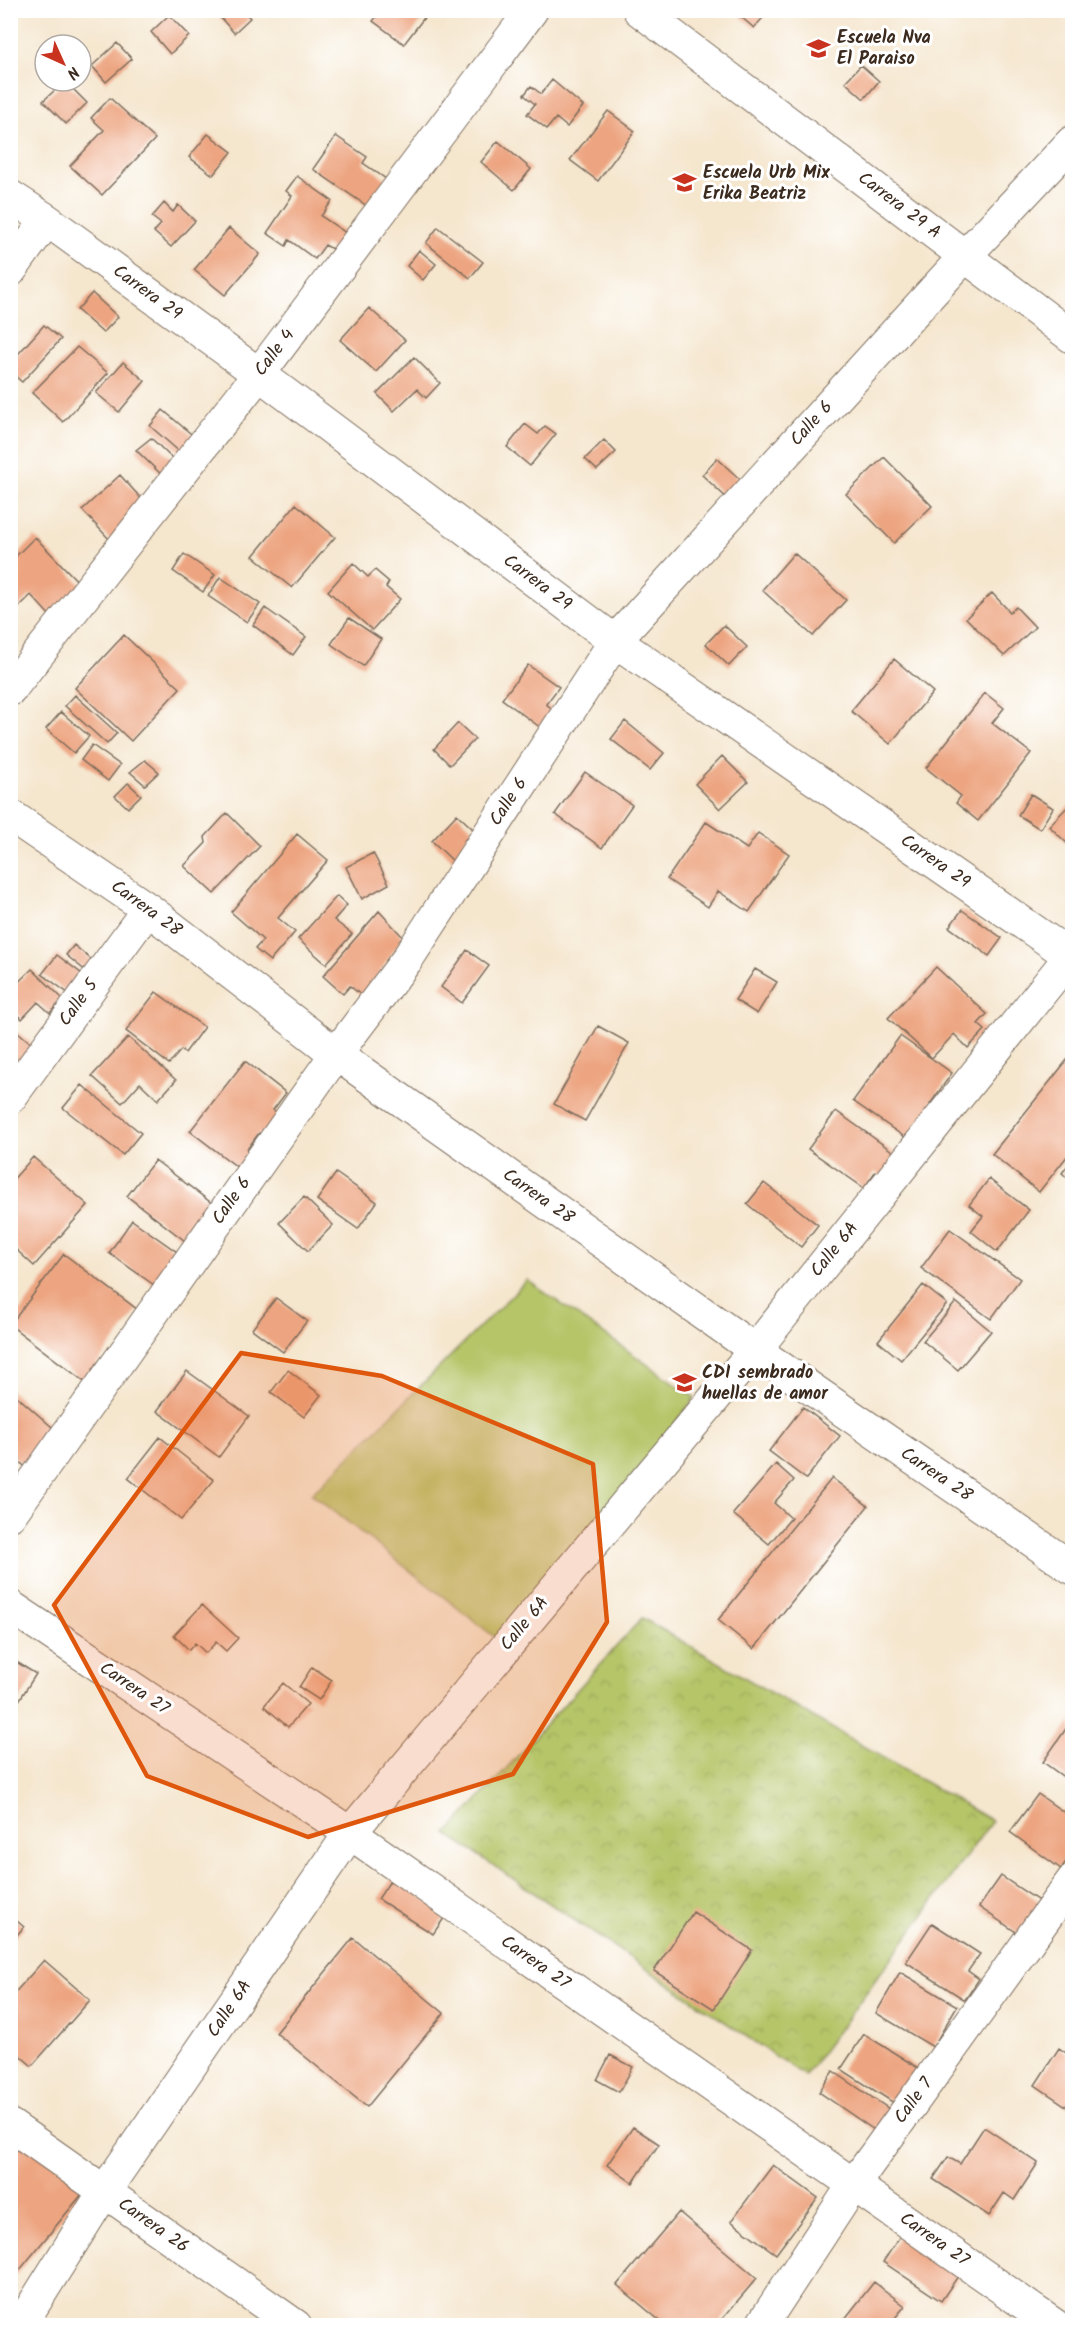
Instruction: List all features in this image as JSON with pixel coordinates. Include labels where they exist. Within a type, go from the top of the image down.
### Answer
[{"type":"street","name":"Calle 4","points":[[10,690],[259,374],[532,10]]},
{"type":"street","name":"Carrera 29 A","points":[[639,10],[1072,337]]},
{"type":"street","name":"Calle 6","points":[[10,1515],[336,1054],[406,961],[615,641],[965,256],[1072,142]]},
{"type":"street","name":"Carrera 29","points":[[10,196],[48,220],[259,374],[615,641],[1072,956]]},
{"type":"street","points":[[10,271],[48,220]]},
{"type":"street","name":"Carrera 28","points":[[10,816],[148,909],[336,1054],[755,1350],[1072,1568]]},
{"type":"street","name":"Calle 5","points":[[10,1098],[148,909]]},
{"type":"street","name":"Calle 6A","points":[[20,2325],[104,2192],[350,1833],[755,1350],[1072,956]]},
{"type":"street","name":"Carrera 27","points":[[10,1606],[350,1833],[1056,2325]]},
{"type":"street","name":"Calle 7","points":[[761,2325],[854,2184],[1072,1881]]},
{"type":"street","name":"Carrera 26","points":[[10,2125],[296,2325]]},
{"type":"highlighted area","points":[[241,1353],[382,1376],[593,1464],[607,1622],[513,1774],[308,1837],[147,1776],[54,1605]]},
{"type":"green space","points":[[527,1280],[695,1398],[501,1642],[312,1494]]},
{"type":"green space","points":[[642,1618],[992,1821],[805,2076],[447,1834]]},
{"type":"building","points":[[222,10],[243,10],[250,18],[234,33],[218,15]]},
{"type":"building","points":[[382,10],[430,10],[404,44],[373,21]]},
{"type":"building","points":[[733,10],[767,10],[768,12],[754,28]]},
{"type":"building","points":[[169,15],[189,36],[170,54],[151,32]]},
{"type":"building","points":[[117,43],[132,59],[106,82],[93,65]]},
{"type":"building","points":[[861,65],[879,81],[864,99],[845,82]]},
{"type":"building","points":[[552,80],[583,106],[567,127],[556,118],[547,129],[527,114],[535,104],[524,95],[531,86],[541,94]]},
{"type":"building","points":[[52,93],[77,93],[87,103],[66,124],[43,101]]},
{"type":"building","points":[[110,98],[155,139],[102,195],[70,166],[104,130],[91,118]]},
{"type":"building","points":[[608,111],[635,131],[598,181],[570,160]]},
{"type":"building","points":[[208,134],[232,152],[213,175],[189,157]]},
{"type":"building","points":[[336,136],[367,157],[363,163],[386,179],[367,206],[313,169]]},
{"type":"building","points":[[498,141],[531,169],[514,190],[481,162]]},
{"type":"building","points":[[297,176],[332,201],[321,216],[346,233],[334,250],[325,245],[315,259],[289,240],[286,246],[267,233],[292,196],[286,191]]},
{"type":"building","points":[[164,203],[173,212],[178,205],[195,221],[171,247],[154,232],[161,224],[152,217]]},
{"type":"building","points":[[438,227],[483,262],[470,278],[426,243]]},
{"type":"building","points":[[229,228],[260,254],[225,295],[194,270]]},
{"type":"building","points":[[419,250],[436,264],[423,280],[407,266]]},
{"type":"building","points":[[92,293],[118,317],[103,333],[77,310]]},
{"type":"building","points":[[369,308],[405,340],[376,372],[340,340]]},
{"type":"building","points":[[44,325],[61,339],[22,382],[10,372],[10,363]]},
{"type":"building","points":[[77,347],[108,373],[63,422],[32,393]]},
{"type":"building","points":[[414,357],[440,383],[426,398],[417,389],[394,411],[377,394]]},
{"type":"building","points":[[123,362],[145,381],[119,412],[96,393]]},
{"type":"building","points":[[163,410],[197,439],[182,454],[150,426]]},
{"type":"building","points":[[525,424],[538,434],[545,426],[556,434],[530,466],[507,447]]},
{"type":"building","points":[[151,438],[181,467],[167,480],[136,450]]},
{"type":"building","points":[[604,440],[616,452],[597,470],[585,459]]},
{"type":"building","points":[[884,457],[932,506],[894,543],[846,494]]},
{"type":"building","points":[[717,458],[746,485],[731,502],[702,475]]},
{"type":"building","points":[[120,475],[147,505],[110,540],[82,510]]},
{"type":"building","points":[[296,504],[335,537],[292,588],[253,556]]},
{"type":"building","points":[[35,537],[84,588],[52,618],[31,595],[12,614],[10,612],[10,562]]},
{"type":"building","points":[[794,553],[846,600],[813,636],[762,590]]},
{"type":"building","points":[[184,554],[215,575],[203,592],[173,571]]},
{"type":"building","points":[[353,563],[368,577],[375,570],[389,582],[386,587],[400,599],[372,630],[328,591]]},
{"type":"building","points":[[220,577],[260,604],[247,622],[208,596]]},
{"type":"building","points":[[992,593],[1010,612],[1016,607],[1035,627],[1004,656],[966,618]]},
{"type":"building","points":[[265,608],[306,637],[293,655],[253,625]]},
{"type":"building","points":[[349,618],[381,639],[363,666],[331,644]]},
{"type":"building","points":[[724,625],[747,647],[729,666],[706,644]]},
{"type":"building","points":[[124,635],[180,688],[131,741],[75,688]]},
{"type":"building","points":[[894,659],[933,692],[890,744],[851,711]]},
{"type":"building","points":[[528,665],[559,687],[546,704],[554,710],[541,728],[502,699]]},
{"type":"building","points":[[985,693],[1004,708],[992,723],[1031,753],[978,821],[956,803],[961,796],[926,768]]},
{"type":"building","points":[[75,695],[117,733],[107,744],[65,706]]},
{"type":"building","points":[[61,712],[89,736],[74,753],[46,729]]},
{"type":"building","points":[[625,721],[664,753],[650,770],[611,739]]},
{"type":"building","points":[[458,723],[475,739],[450,765],[434,749]]},
{"type":"building","points":[[92,745],[120,765],[108,781],[81,760]]},
{"type":"building","points":[[722,756],[748,782],[720,809],[695,784]]},
{"type":"building","points":[[145,760],[159,772],[145,785],[130,772]]},
{"type":"building","points":[[585,772],[632,805],[602,848],[555,814]]},
{"type":"building","points":[[128,783],[141,795],[128,808],[115,796]]},
{"type":"building","points":[[1031,794],[1053,808],[1040,829],[1018,815]]},
{"type":"building","points":[[1072,802],[1072,848],[1049,826]]},
{"type":"building","points":[[227,813],[260,846],[214,894],[184,866],[206,843],[205,837]]},
{"type":"building","points":[[457,814],[474,830],[463,842],[467,846],[453,861],[432,841]]},
{"type":"building","points":[[706,822],[747,849],[758,833],[789,854],[749,912],[718,891],[708,907],[667,879]]},
{"type":"building","points":[[297,834],[328,860],[278,918],[295,932],[270,961],[255,949],[263,940],[231,912]]},
{"type":"building","points":[[373,853],[389,884],[362,899],[346,867]]},
{"type":"building","points":[[337,896],[347,905],[334,920],[352,934],[326,964],[298,939]]},
{"type":"building","points":[[962,910],[1002,938],[989,956],[949,927]]},
{"type":"building","points":[[379,911],[403,937],[363,997],[350,986],[343,994],[323,976]]},
{"type":"building","points":[[74,945],[100,967],[92,976],[66,955]]},
{"type":"building","points":[[467,950],[489,966],[462,1003],[441,987]]},
{"type":"building","points":[[57,955],[90,980],[76,999],[42,974]]},
{"type":"building","points":[[936,967],[987,1014],[978,1024],[985,1030],[968,1048],[954,1034],[932,1058],[888,1018]]},
{"type":"building","points":[[32,969],[63,999],[50,1013],[38,1002],[22,1019],[10,1008],[10,990]]},
{"type":"building","points":[[755,969],[777,982],[757,1014],[735,1000]]},
{"type":"building","points":[[156,992],[204,1027],[185,1053],[181,1050],[169,1064],[126,1031]]},
{"type":"building","points":[[598,1026],[629,1043],[585,1121],[554,1104]]},
{"type":"building","points":[[18,1032],[39,1050],[18,1074],[10,1068],[10,1041]]},
{"type":"building","points":[[900,1036],[952,1073],[930,1104],[940,1111],[916,1145],[853,1101]]},
{"type":"building","points":[[128,1037],[176,1080],[158,1100],[140,1083],[122,1103],[92,1076]]},
{"type":"building","points":[[1072,1054],[1072,1150],[1039,1192],[992,1154]]},
{"type":"building","points":[[245,1061],[286,1093],[273,1110],[280,1116],[264,1137],[259,1133],[247,1149],[257,1157],[245,1173],[190,1131]]},
{"type":"building","points":[[82,1085],[141,1133],[123,1155],[63,1108]]},
{"type":"building","points":[[836,1111],[899,1156],[884,1178],[875,1172],[864,1188],[808,1149]]},
{"type":"building","points":[[33,1157],[88,1205],[34,1266],[10,1244],[10,1183]]},
{"type":"building","points":[[155,1160],[218,1208],[189,1244],[127,1196]]},
{"type":"building","points":[[1072,1160],[1072,1182],[1062,1173]]},
{"type":"building","points":[[336,1173],[377,1202],[358,1229],[317,1200]]},
{"type":"building","points":[[989,1179],[1029,1210],[997,1252],[971,1231],[983,1216],[969,1205]]},
{"type":"building","points":[[764,1183],[818,1225],[801,1247],[747,1204]]},
{"type":"building","points":[[304,1197],[333,1225],[308,1251],[279,1223]]},
{"type":"building","points":[[132,1220],[177,1252],[154,1285],[109,1253]]},
{"type":"building","points":[[950,1229],[1020,1279],[991,1319],[921,1268]]},
{"type":"building","points":[[64,1254],[138,1310],[96,1365],[103,1370],[90,1386],[10,1325]]},
{"type":"building","points":[[923,1285],[947,1304],[901,1360],[878,1341]]},
{"type":"building","points":[[276,1298],[307,1321],[283,1352],[252,1329]]},
{"type":"building","points":[[956,1302],[991,1331],[958,1370],[923,1341]]},
{"type":"building","points":[[288,1370],[321,1395],[304,1417],[271,1392]]},
{"type":"building","points":[[187,1371],[249,1416],[219,1457],[157,1411]]},
{"type":"building","points":[[10,1390],[61,1435],[29,1470],[10,1454]]},
{"type":"building","points":[[803,1407],[840,1436],[806,1479],[769,1451]]},
{"type":"building","points":[[160,1437],[214,1480],[181,1520],[128,1478]]},
{"type":"building","points":[[776,1464],[794,1480],[774,1503],[791,1518],[769,1544],[733,1514]]},
{"type":"building","points":[[832,1478],[868,1506],[754,1649],[718,1620]]},
{"type":"building","points":[[202,1605],[238,1638],[226,1651],[216,1642],[206,1653],[195,1643],[189,1650],[174,1635]]},
{"type":"building","points":[[10,1658],[36,1674],[13,1710],[10,1708]]},
{"type":"building","points":[[312,1667],[332,1680],[319,1700],[299,1687]]},
{"type":"building","points":[[283,1683],[308,1704],[288,1727],[264,1706]]},
{"type":"building","points":[[1072,1720],[1072,1783],[1043,1762]]},
{"type":"building","points":[[1038,1794],[1072,1818],[1072,1853],[1061,1869],[1010,1832]]},
{"type":"building","points":[[1001,1876],[1040,1902],[1019,1934],[979,1907]]},
{"type":"building","points":[[392,1878],[447,1914],[433,1934],[378,1899]]},
{"type":"building","points":[[693,1912],[752,1950],[714,2009],[654,1971]]},
{"type":"building","points":[[10,1915],[24,1927],[10,1943]]},
{"type":"building","points":[[932,1923],[980,1954],[968,1971],[979,1979],[965,2000],[906,1962]]},
{"type":"building","points":[[353,1938],[444,2013],[367,2107],[276,2033]]},
{"type":"building","points":[[44,1960],[90,2000],[32,2066],[10,2047],[10,1998]]},
{"type":"building","points":[[900,1972],[957,2006],[933,2047],[876,2013]]},
{"type":"building","points":[[864,2034],[920,2069],[897,2105],[841,2069]]},
{"type":"building","points":[[1059,2048],[1072,2057],[1072,2110],[1035,2085]]},
{"type":"building","points":[[610,2055],[633,2067],[619,2092],[597,2080]]},
{"type":"building","points":[[833,2071],[895,2113],[880,2134],[819,2092]]},
{"type":"building","points":[[633,2127],[659,2144],[633,2183],[607,2165]]},
{"type":"building","points":[[984,2127],[1038,2163],[1014,2200],[1004,2193],[989,2216],[933,2179],[948,2157],[960,2164]]},
{"type":"building","points":[[25,2137],[87,2188],[10,2282],[10,2155]]},
{"type":"building","points":[[773,2165],[818,2198],[776,2254],[731,2221]]},
{"type":"building","points":[[679,2212],[757,2278],[717,2325],[665,2325],[617,2285]]},
{"type":"building","points":[[906,2227],[965,2266],[941,2301],[883,2262]]},
{"type":"building","points":[[874,2282],[905,2306],[889,2325],[840,2325]]},
{"type":"place","name":"Escuela Nva El Paraiso","points":[[819,48]]},
{"type":"place","name":"Escuela Urb Mix Erika Beatriz","points":[[685,183]]},
{"type":"place","name":"CDI sembrado huellas de amor","points":[[684,1383]]}]
